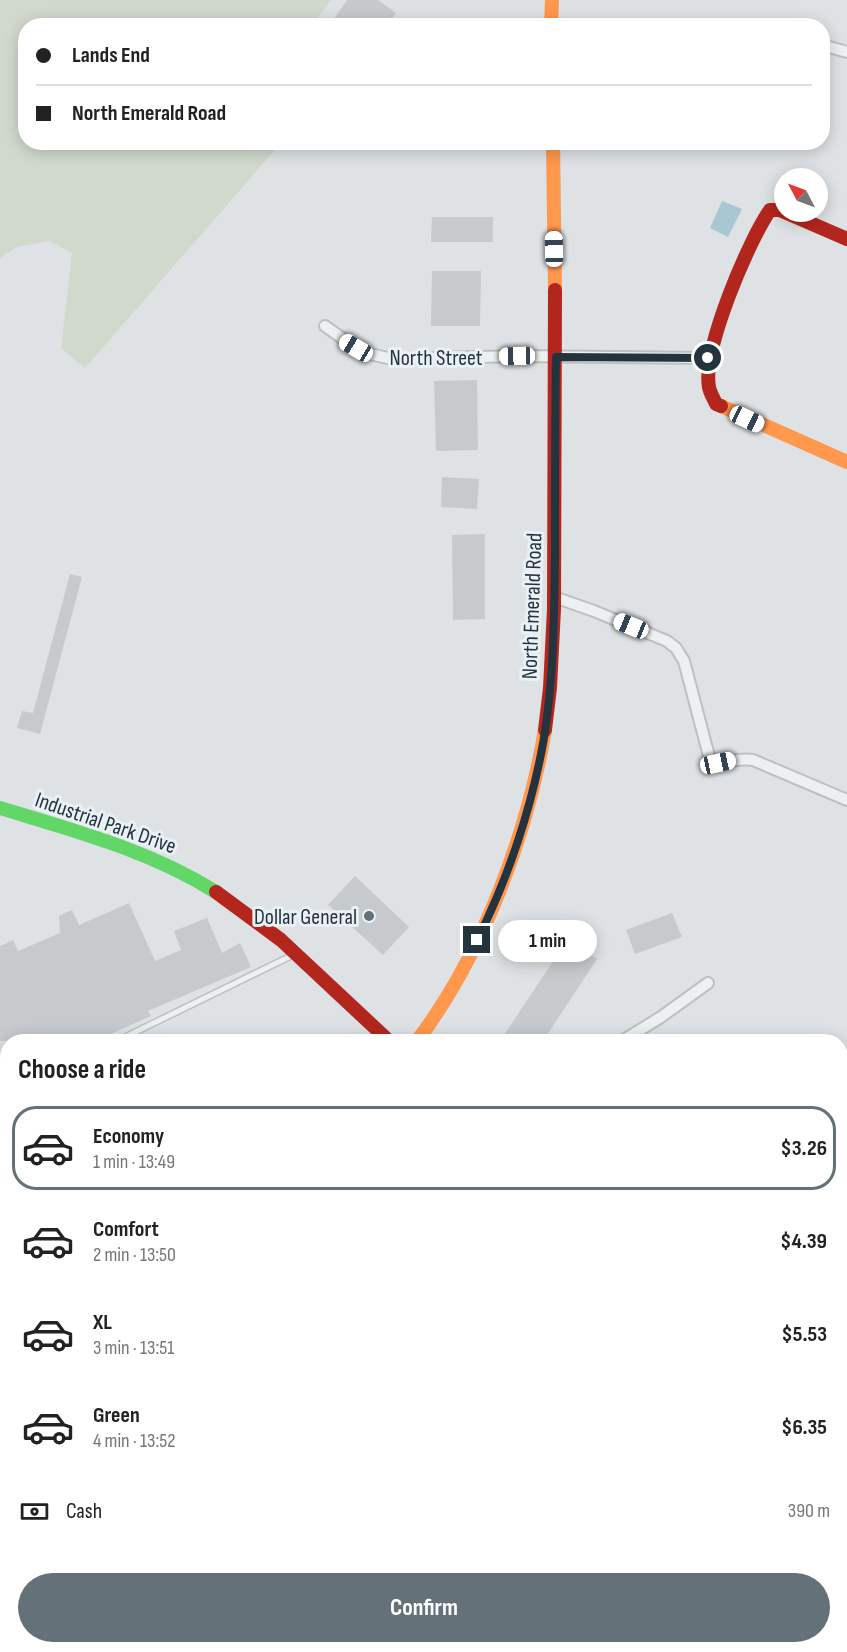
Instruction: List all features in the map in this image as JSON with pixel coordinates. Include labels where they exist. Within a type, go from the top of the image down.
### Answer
[{"type":"main road","points":[[551,18],[552,0]]},
{"type":"main road","name":"North Emerald Road","points":[[423,1034],[431,1024],[488,919],[517,843],[544,739],[550,689],[554,597],[556,357],[553,150]]},
{"type":"main road","points":[[847,239],[780,210],[770,210],[715,331],[708,358],[713,402],[847,462]]},
{"type":"main road","name":"Industrial Park Drive","points":[[0,808],[106,841],[167,864],[208,887],[241,908],[297,953],[382,1034]]},
{"type":"street","points":[[830,47],[847,52]]},
{"type":"street","name":"North Street","points":[[325,326],[356,348],[384,358],[708,358]]},
{"type":"street","points":[[554,597],[657,637],[676,648],[684,661],[710,760],[718,763],[738,758],[753,760],[847,800]]},
{"type":"street","points":[[633,1034],[708,983]]},
{"type":"lane","points":[[131,1034],[297,953]]},
{"type":"shaded area","points":[[0,0],[331,0],[317,18],[18,18],[18,150],[275,150],[85,368],[61,348],[72,253],[50,241],[17,247],[0,258]]},
{"type":"water","points":[[722,201],[742,209],[728,237],[710,228]]},
{"type":"building","points":[[347,0],[378,0],[396,13],[393,18],[335,18]]},
{"type":"building","points":[[432,217],[493,217],[493,242],[431,242]]},
{"type":"building","points":[[432,271],[481,271],[480,326],[431,326]]},
{"type":"building","points":[[477,380],[478,450],[436,451],[434,381]]},
{"type":"building","points":[[442,477],[479,479],[477,509],[441,507]]},
{"type":"building","points":[[485,534],[485,619],[453,620],[452,535]]},
{"type":"building","points":[[70,574],[82,577],[40,734],[17,728],[22,711],[33,713]]},
{"type":"building","name":"Dollar General","points":[[355,876],[409,927],[383,955],[328,905]]},
{"type":"building","points":[[129,903],[155,961],[181,950],[174,931],[207,918],[222,953],[240,943],[251,967],[148,1011],[151,1016],[111,1034],[0,1034],[0,946],[13,940],[18,951],[60,933],[59,916],[72,910],[79,925]]},
{"type":"building","points":[[672,913],[682,937],[635,954],[626,930]]},
{"type":"building","points":[[568,939],[597,959],[548,1034],[505,1034]]},
{"type":"traffic: fast","points":[[0,808],[138,853],[165,864],[216,892]]},
{"type":"traffic: slow","points":[[551,18],[552,0]]},
{"type":"traffic: slow","points":[[553,150],[555,290]]},
{"type":"traffic: slow","points":[[721,406],[847,462]]},
{"type":"traffic: slow","points":[[422,1034],[462,971],[499,893],[527,811],[545,730]]},
{"type":"traffic: jam","points":[[721,406],[716,404],[709,387],[712,348],[739,270],[770,210],[780,210],[847,239]]},
{"type":"traffic: jam","points":[[545,730],[550,688],[554,609],[555,290]]},
{"type":"traffic: jam","points":[[216,892],[281,940],[382,1034]]},
{"type":"place","name":"Dollar General","points":[[369,916]]},
{"type":"route","points":[[477,940],[488,919],[517,843],[544,739],[555,616],[556,357],[708,358]]}]
